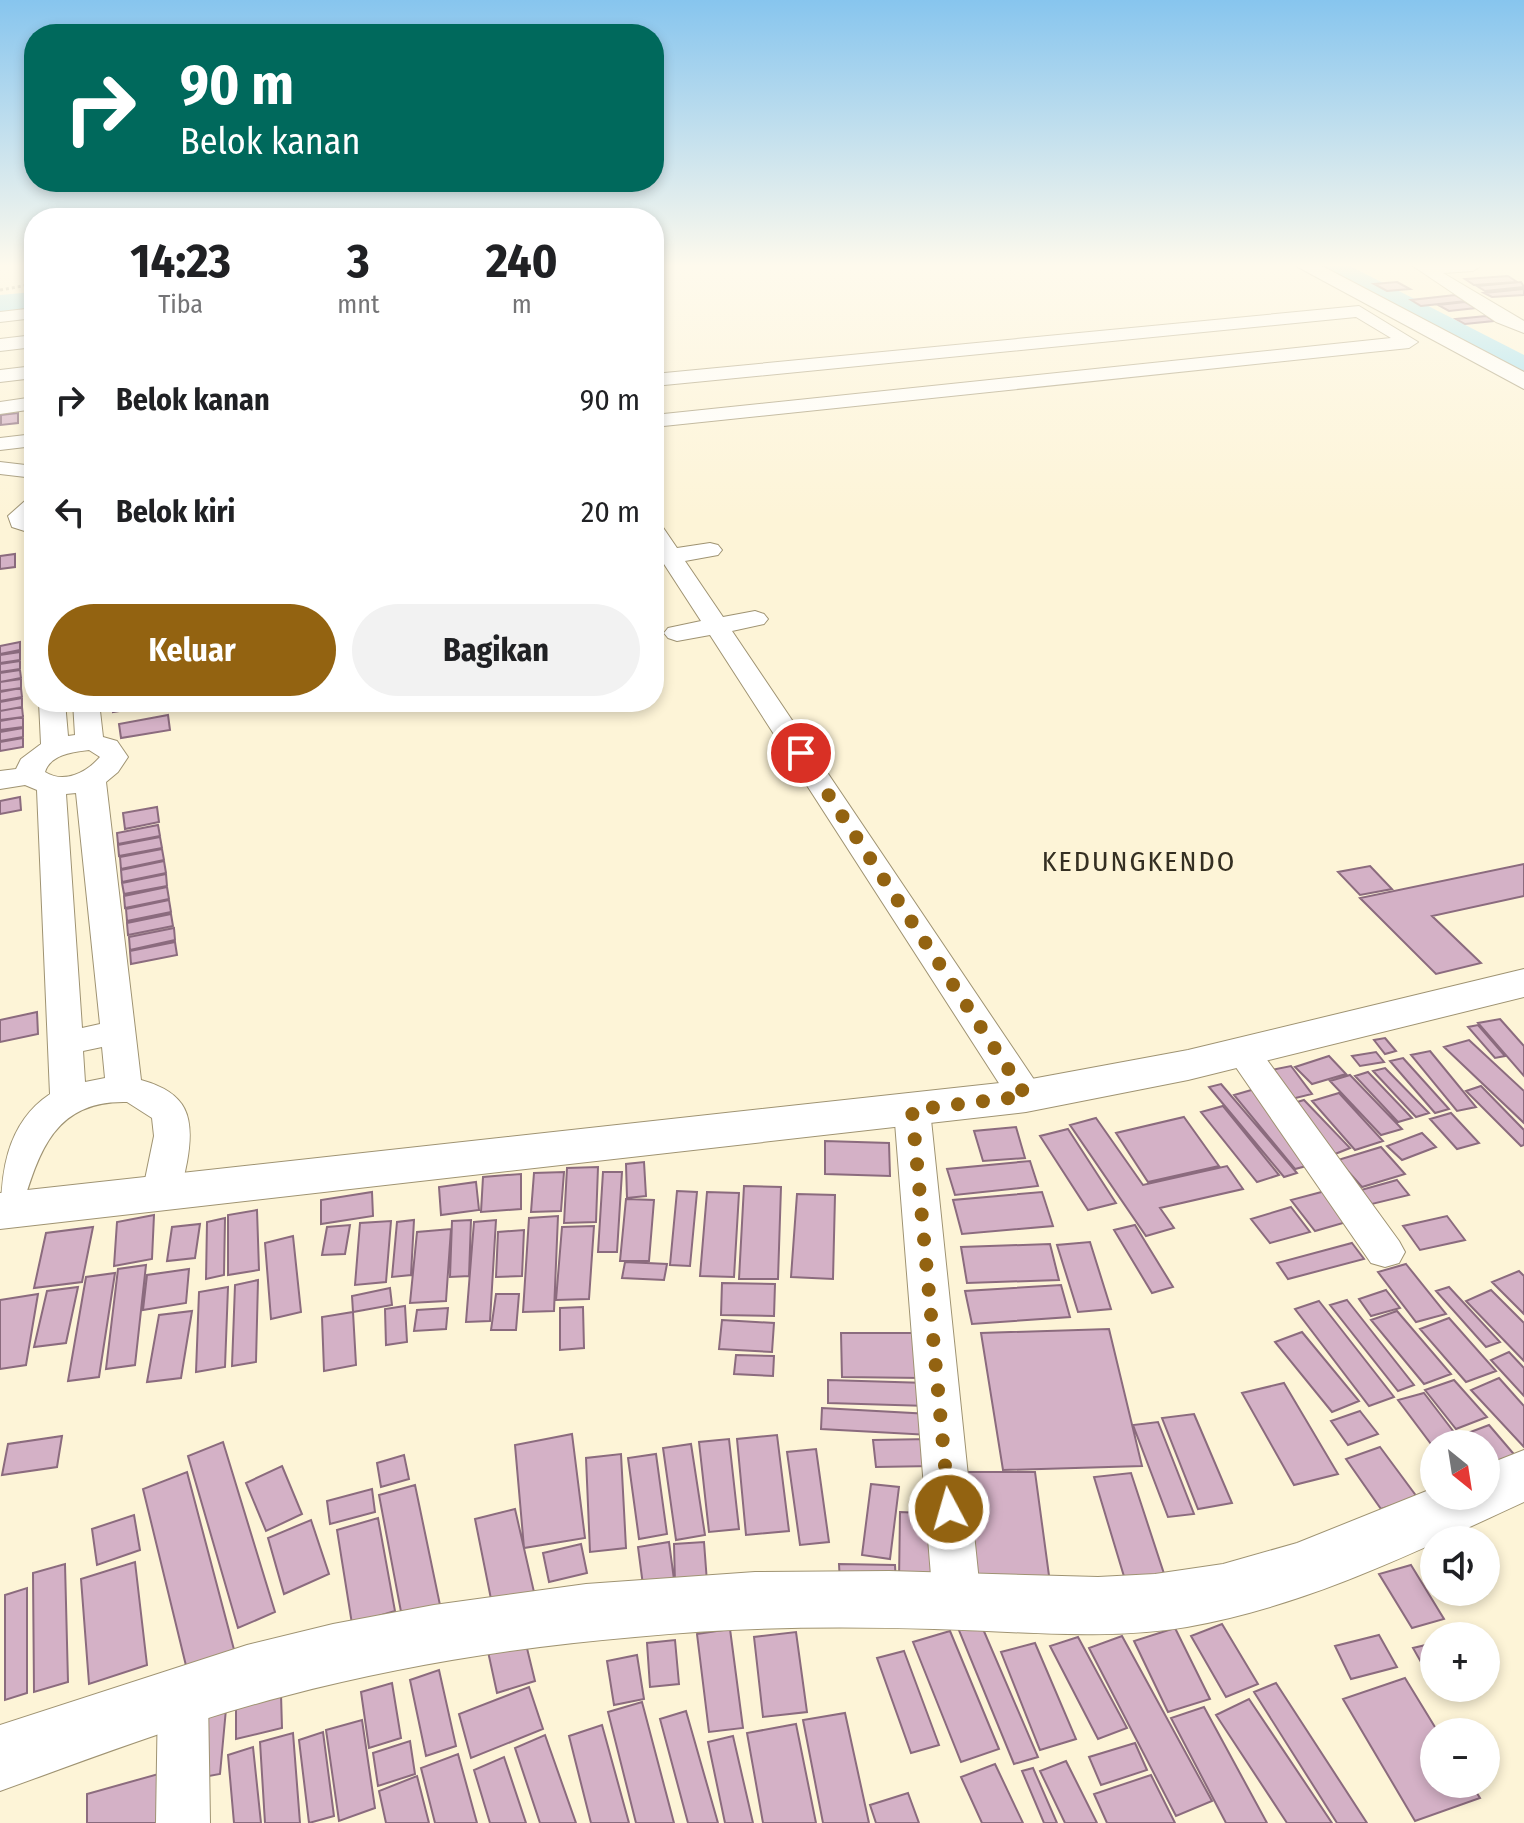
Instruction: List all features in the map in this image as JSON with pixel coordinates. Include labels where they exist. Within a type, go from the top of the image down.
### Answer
[{"type":"street","points":[[664,379],[951,351]]},
{"type":"street","points":[[987,351],[1023,382]]},
{"type":"street","points":[[664,420],[1321,351]]},
{"type":"street","points":[[1466,351],[1524,382]]},
{"type":"street","points":[[0,376],[24,373]]},
{"type":"street","points":[[0,408],[24,404]]},
{"type":"street","points":[[0,444],[24,441]]},
{"type":"street","points":[[0,468],[24,471]]},
{"type":"street","points":[[664,557],[710,550]]},
{"type":"street","points":[[664,559],[718,626],[1026,1096]]},
{"type":"street","points":[[677,633],[755,619]]},
{"type":"street","points":[[53,712],[55,748]]},
{"type":"street","points":[[87,712],[90,742]]},
{"type":"street","points":[[0,780],[41,780],[71,785],[91,780],[109,769],[114,757],[107,747],[90,742],[55,748],[40,755],[31,765],[41,780],[67,1043],[68,1099]]},
{"type":"street","points":[[91,780],[124,1088]]},
{"type":"street","points":[[161,1194],[173,1136],[170,1114],[149,1095],[124,1088],[68,1099],[13,1149],[0,1211],[161,1194],[912,1110],[1026,1096],[1118,1080],[1524,983]]},
{"type":"street","points":[[67,1043],[120,1031]]},
{"type":"street","points":[[1242,1050],[1385,1252]]},
{"type":"street","points":[[912,1110],[957,1601]]},
{"type":"street","points":[[1500,1486],[1524,1475]]},
{"type":"street","points":[[0,1758],[281,1667],[429,1634],[512,1620],[689,1604],[813,1599],[1110,1606],[1184,1599],[1254,1584],[1347,1554],[1446,1510]]},
{"type":"street","points":[[183,1697],[183,1823]]},
{"type":"building","points":[[18,413],[18,423],[1,425],[1,415]]},
{"type":"building","points":[[15,554],[15,567],[0,569],[0,556]]},
{"type":"building","points":[[20,642],[20,650],[0,654],[0,646]]},
{"type":"building","points":[[20,652],[20,660],[0,663],[0,655]]},
{"type":"building","points":[[20,661],[20,669],[0,672],[0,664]]},
{"type":"building","points":[[20,670],[21,678],[0,682],[0,673]]},
{"type":"building","points":[[21,679],[21,688],[0,691],[0,682]]},
{"type":"building","points":[[21,688],[22,697],[0,701],[0,692]]},
{"type":"building","points":[[22,698],[22,707],[0,711],[0,702]]},
{"type":"building","points":[[22,707],[23,717],[0,720],[0,711]]},
{"type":"building","points":[[168,715],[170,730],[121,738],[119,724]]},
{"type":"building","points":[[23,717],[23,727],[0,730],[0,721]]},
{"type":"building","points":[[23,728],[23,737],[0,741],[0,732]]},
{"type":"building","points":[[23,738],[23,747],[0,751],[0,742]]},
{"type":"building","points":[[20,797],[21,810],[0,814],[0,801]]},
{"type":"building","points":[[157,807],[159,822],[125,829],[123,813]]},
{"type":"building","points":[[158,825],[160,836],[118,844],[117,833]]},
{"type":"building","points":[[160,837],[162,848],[119,856],[118,845]]},
{"type":"building","points":[[162,849],[164,860],[121,869],[120,857]]},
{"type":"building","points":[[164,861],[166,873],[122,882],[121,870]]},
{"type":"building","points":[[1524,864],[1524,896],[1432,916],[1481,963],[1436,974],[1360,898]]},
{"type":"building","points":[[1370,866],[1392,889],[1360,895],[1338,872]]},
{"type":"building","points":[[166,874],[167,886],[124,894],[122,883]]},
{"type":"building","points":[[167,887],[169,899],[125,908],[124,896]]},
{"type":"building","points":[[169,900],[171,912],[127,921],[126,909]]},
{"type":"building","points":[[171,914],[173,926],[128,935],[127,923]]},
{"type":"building","points":[[174,928],[175,940],[130,950],[129,937]]},
{"type":"building","points":[[175,942],[177,955],[131,964],[130,951]]},
{"type":"building","points":[[37,1012],[38,1034],[0,1042],[0,1020]]},
{"type":"building","points":[[1500,1019],[1524,1046],[1524,1076],[1478,1023]]},
{"type":"building","points":[[1478,1025],[1505,1056],[1495,1058],[1468,1027]]},
{"type":"building","points":[[1385,1038],[1396,1051],[1385,1054],[1374,1040]]},
{"type":"building","points":[[1469,1040],[1524,1091],[1524,1123],[1444,1047]]},
{"type":"building","points":[[1430,1051],[1476,1107],[1457,1111],[1411,1055]]},
{"type":"building","points":[[1376,1052],[1384,1062],[1360,1066],[1352,1056]]},
{"type":"building","points":[[1329,1056],[1346,1074],[1312,1084],[1295,1067]]},
{"type":"building","points":[[1403,1058],[1449,1109],[1435,1113],[1390,1061]]},
{"type":"building","points":[[1291,1066],[1312,1094],[1283,1101],[1262,1072]]},
{"type":"building","points":[[1385,1068],[1429,1113],[1416,1117],[1373,1071]]},
{"type":"building","points":[[1368,1072],[1412,1118],[1398,1122],[1355,1076]]},
{"type":"building","points":[[1350,1075],[1402,1129],[1381,1135],[1330,1081]]},
{"type":"building","points":[[1221,1084],[1297,1173],[1284,1177],[1209,1087]]},
{"type":"building","points":[[1481,1086],[1524,1130],[1524,1145],[1521,1146],[1466,1091]]},
{"type":"building","points":[[1255,1089],[1318,1163],[1295,1169],[1234,1095]]},
{"type":"building","points":[[1339,1093],[1383,1141],[1355,1150],[1312,1101]]},
{"type":"building","points":[[1304,1100],[1350,1148],[1330,1156],[1284,1106]]},
{"type":"building","points":[[1223,1106],[1279,1175],[1257,1182],[1201,1112]]},
{"type":"building","points":[[1451,1113],[1479,1143],[1457,1149],[1430,1119]]},
{"type":"building","points":[[1184,1117],[1219,1166],[1148,1182],[1116,1133]]},
{"type":"building","points":[[1096,1118],[1143,1185],[1227,1166],[1243,1189],[1160,1208],[1174,1228],[1146,1236],[1070,1125]]},
{"type":"building","points":[[1016,1127],[1025,1158],[983,1161],[974,1131]]},
{"type":"building","points":[[1068,1129],[1116,1203],[1088,1210],[1040,1136]]},
{"type":"building","points":[[1422,1133],[1436,1147],[1402,1160],[1387,1146]]},
{"type":"building","points":[[825,1141],[889,1143],[890,1176],[825,1174]]},
{"type":"building","points":[[1381,1147],[1405,1174],[1362,1187],[1338,1160]]},
{"type":"building","points":[[1030,1161],[1038,1186],[955,1195],[947,1169]]},
{"type":"building","points":[[644,1162],[646,1196],[627,1198],[626,1164]]},
{"type":"building","points":[[598,1167],[596,1222],[564,1223],[567,1168]]},
{"type":"building","points":[[564,1172],[561,1211],[531,1212],[534,1173]]},
{"type":"building","points":[[603,1172],[622,1172],[617,1252],[598,1252]]},
{"type":"building","points":[[521,1174],[521,1209],[481,1212],[483,1177]]},
{"type":"building","points":[[1397,1180],[1409,1195],[1372,1204],[1361,1190]]},
{"type":"building","points":[[476,1182],[479,1210],[441,1215],[439,1187]]},
{"type":"building","points":[[744,1186],[781,1187],[778,1279],[739,1279]]},
{"type":"building","points":[[1333,1189],[1357,1219],[1315,1231],[1291,1200]]},
{"type":"building","points":[[677,1191],[697,1192],[690,1266],[670,1265]]},
{"type":"building","points":[[372,1192],[373,1216],[321,1224],[321,1200]]},
{"type":"building","points":[[707,1192],[739,1193],[734,1277],[700,1276]]},
{"type":"building","points":[[1042,1192],[1053,1226],[962,1234],[953,1200]]},
{"type":"building","points":[[797,1194],[835,1195],[833,1279],[791,1277]]},
{"type":"building","points":[[626,1199],[654,1200],[649,1261],[620,1261]]},
{"type":"building","points":[[1291,1207],[1310,1232],[1270,1243],[1251,1219]]},
{"type":"building","points":[[257,1210],[259,1270],[228,1275],[228,1215]]},
{"type":"building","points":[[154,1215],[152,1259],[114,1266],[117,1222]]},
{"type":"building","points":[[558,1216],[554,1311],[523,1312],[529,1218]]},
{"type":"building","points":[[1447,1216],[1465,1240],[1420,1250],[1403,1226]]},
{"type":"building","points":[[225,1218],[224,1275],[206,1279],[207,1222]]},
{"type":"building","points":[[414,1220],[411,1275],[392,1277],[397,1222]]},
{"type":"building","points":[[471,1220],[469,1276],[450,1277],[452,1221]]},
{"type":"building","points":[[496,1220],[490,1321],[466,1322],[474,1222]]},
{"type":"building","points":[[391,1221],[386,1282],[355,1285],[360,1223]]},
{"type":"building","points":[[200,1224],[195,1258],[167,1261],[172,1227]]},
{"type":"building","points":[[350,1225],[345,1254],[322,1255],[327,1227]]},
{"type":"building","points":[[1135,1225],[1173,1287],[1152,1293],[1114,1230]]},
{"type":"building","points":[[594,1226],[589,1299],[556,1300],[562,1227]]},
{"type":"building","points":[[93,1227],[82,1282],[34,1288],[46,1233]]},
{"type":"building","points":[[451,1229],[446,1301],[410,1303],[417,1232]]},
{"type":"building","points":[[524,1230],[522,1276],[496,1277],[498,1232]]},
{"type":"building","points":[[293,1236],[301,1312],[271,1319],[265,1243]]},
{"type":"building","points":[[1090,1242],[1111,1309],[1078,1312],[1057,1245]]},
{"type":"building","points":[[1352,1243],[1364,1259],[1288,1279],[1277,1263]]},
{"type":"building","points":[[1050,1244],[1059,1280],[967,1283],[961,1247]]},
{"type":"building","points":[[625,1262],[667,1264],[664,1280],[622,1278]]},
{"type":"building","points":[[1406,1264],[1446,1314],[1416,1322],[1378,1272]]},
{"type":"building","points":[[146,1265],[135,1365],[106,1369],[118,1269]]},
{"type":"building","points":[[189,1269],[186,1303],[143,1310],[147,1275]]},
{"type":"building","points":[[1519,1271],[1524,1276],[1524,1314],[1492,1282]]},
{"type":"building","points":[[115,1273],[99,1377],[68,1381],[86,1277]]},
{"type":"building","points":[[258,1280],[256,1362],[232,1366],[235,1285]]},
{"type":"building","points":[[722,1283],[775,1284],[774,1316],[721,1315]]},
{"type":"building","points":[[1061,1285],[1070,1317],[972,1324],[965,1291]]},
{"type":"building","points":[[78,1287],[66,1343],[34,1347],[47,1291]]},
{"type":"building","points":[[228,1287],[225,1367],[196,1372],[199,1292]]},
{"type":"building","points":[[1449,1287],[1500,1342],[1486,1347],[1436,1291]]},
{"type":"building","points":[[390,1288],[392,1305],[353,1312],[352,1296]]},
{"type":"building","points":[[1386,1290],[1400,1308],[1371,1316],[1359,1299]]},
{"type":"building","points":[[1491,1290],[1524,1323],[1524,1361],[1466,1301]]},
{"type":"building","points":[[38,1294],[26,1365],[0,1369],[0,1300]]},
{"type":"building","points":[[496,1294],[519,1294],[516,1330],[491,1330]]},
{"type":"building","points":[[1347,1300],[1414,1385],[1398,1391],[1330,1305]]},
{"type":"building","points":[[1319,1301],[1394,1397],[1369,1406],[1295,1309]]},
{"type":"building","points":[[405,1306],[407,1342],[386,1345],[385,1309]]},
{"type":"building","points":[[583,1307],[584,1348],[560,1350],[560,1308]]},
{"type":"building","points":[[448,1308],[446,1329],[414,1331],[417,1310]]},
{"type":"building","points":[[192,1311],[181,1378],[147,1382],[159,1315]]},
{"type":"building","points":[[1397,1311],[1451,1374],[1424,1384],[1371,1320]]},
{"type":"building","points":[[353,1312],[356,1365],[324,1371],[322,1317]]},
{"type":"building","points":[[1449,1318],[1496,1371],[1466,1382],[1420,1329]]},
{"type":"building","points":[[722,1320],[774,1323],[772,1352],[719,1349]]},
{"type":"building","points":[[1109,1329],[1142,1466],[1003,1470],[981,1333]]},
{"type":"building","points":[[1302,1332],[1359,1401],[1332,1412],[1275,1342]]},
{"type":"building","points":[[841,1333],[919,1333],[922,1378],[842,1377]]},
{"type":"building","points":[[1509,1352],[1524,1368],[1524,1396],[1491,1360]]},
{"type":"building","points":[[736,1355],[774,1356],[773,1376],[734,1374]]},
{"type":"building","points":[[1499,1378],[1524,1406],[1524,1447],[1471,1390]]},
{"type":"building","points":[[828,1380],[927,1383],[928,1406],[828,1403]]},
{"type":"building","points":[[1454,1380],[1487,1417],[1456,1429],[1425,1390]]},
{"type":"building","points":[[1284,1383],[1338,1474],[1294,1485],[1242,1393]]},
{"type":"building","points":[[1424,1393],[1452,1430],[1420,1430],[1398,1400]]},
{"type":"building","points":[[822,1408],[930,1414],[930,1435],[821,1429]]},
{"type":"building","points":[[1360,1411],[1378,1434],[1348,1445],[1331,1421]]},
{"type":"building","points":[[1194,1414],[1232,1503],[1198,1509],[1162,1418]]},
{"type":"building","points":[[1158,1422],[1194,1514],[1168,1517],[1133,1425]]},
{"type":"building","points":[[1489,1425],[1493,1430],[1476,1430]]},
{"type":"building","points":[[572,1434],[585,1538],[524,1548],[515,1445]]},
{"type":"building","points":[[777,1435],[789,1531],[746,1535],[737,1439]]},
{"type":"building","points":[[62,1436],[57,1467],[2,1475],[8,1444]]},
{"type":"building","points":[[1500,1438],[1518,1459],[1500,1464]]},
{"type":"building","points":[[729,1439],[739,1529],[709,1532],[699,1442]]},
{"type":"building","points":[[930,1439],[933,1466],[876,1467],[873,1440]]},
{"type":"building","points":[[223,1442],[275,1612],[238,1628],[188,1456]]},
{"type":"building","points":[[691,1444],[705,1535],[676,1540],[663,1448]]},
{"type":"building","points":[[1380,1447],[1417,1497],[1381,1509],[1346,1459]]},
{"type":"building","points":[[816,1449],[829,1542],[800,1545],[787,1452]]},
{"type":"building","points":[[621,1454],[626,1548],[590,1552],[586,1458]]},
{"type":"building","points":[[656,1454],[667,1534],[639,1539],[628,1458]]},
{"type":"building","points":[[404,1455],[409,1479],[381,1487],[377,1463]]},
{"type":"building","points":[[282,1466],[302,1514],[266,1531],[246,1483]]},
{"type":"building","points":[[187,1472],[237,1661],[190,1682],[143,1489]]},
{"type":"building","points":[[960,1472],[1035,1472],[1050,1583],[970,1582]]},
{"type":"building","points":[[1131,1473],[1169,1589],[1129,1593],[1094,1477]]},
{"type":"building","points":[[871,1484],[899,1487],[890,1559],[862,1555]]},
{"type":"building","points":[[415,1485],[440,1605],[402,1617],[379,1495]]},
{"type":"building","points":[[372,1489],[375,1512],[330,1524],[327,1501]]},
{"type":"building","points":[[515,1509],[534,1592],[492,1604],[475,1519]]},
{"type":"building","points":[[900,1512],[943,1514],[944,1583],[899,1581]]},
{"type":"building","points":[[134,1515],[140,1550],[97,1565],[92,1529]]},
{"type":"building","points":[[378,1518],[395,1611],[352,1624],[337,1530]]},
{"type":"building","points":[[311,1520],[329,1574],[284,1594],[268,1538]]},
{"type":"building","points":[[669,1542],[675,1587],[644,1593],[638,1547]]},
{"type":"building","points":[[704,1542],[707,1582],[675,1584],[674,1544]]},
{"type":"building","points":[[581,1544],[587,1573],[549,1582],[543,1553]]},
{"type":"building","points":[[135,1562],[147,1665],[89,1684],[81,1579]]},
{"type":"building","points":[[65,1564],[68,1682],[34,1692],[33,1573]]},
{"type":"building","points":[[839,1564],[895,1565],[896,1586],[840,1584]]},
{"type":"building","points":[[1411,1565],[1420,1580],[1420,1606],[1436,1606],[1444,1619],[1420,1622],[1420,1626],[1412,1628],[1379,1574]]},
{"type":"building","points":[[27,1588],[27,1693],[5,1700],[5,1595]]},
{"type":"building","points":[[980,1622],[1038,1757],[1014,1764],[958,1628]]},
{"type":"building","points":[[1222,1624],[1258,1684],[1226,1697],[1191,1636]]},
{"type":"building","points":[[1175,1628],[1210,1699],[1168,1712],[1134,1641]]},
{"type":"building","points":[[730,1629],[743,1728],[709,1732],[697,1634]]},
{"type":"building","points":[[950,1631],[999,1749],[961,1762],[913,1642]]},
{"type":"building","points":[[796,1632],[807,1712],[763,1717],[754,1637]]},
{"type":"building","points":[[1379,1635],[1397,1667],[1351,1679],[1335,1646]]},
{"type":"building","points":[[524,1636],[535,1681],[497,1693],[487,1647]]},
{"type":"building","points":[[1122,1636],[1212,1801],[1176,1816],[1089,1648]]},
{"type":"building","points":[[1078,1637],[1127,1728],[1098,1739],[1050,1646]]},
{"type":"building","points":[[675,1640],[679,1684],[650,1687],[647,1643]]},
{"type":"building","points":[[1035,1643],[1076,1739],[1040,1750],[1001,1652]]},
{"type":"building","points":[[1420,1646],[1420,1660],[1413,1648]]},
{"type":"building","points":[[904,1651],[939,1745],[911,1753],[877,1658]]},
{"type":"building","points":[[637,1655],[644,1699],[614,1705],[607,1661]]},
{"type":"building","points":[[439,1670],[456,1746],[426,1756],[410,1680]]},
{"type":"building","points":[[1405,1678],[1429,1718],[1420,1718],[1420,1798],[1480,1798],[1415,1821],[1343,1699]]},
{"type":"building","points":[[392,1683],[401,1738],[369,1748],[361,1692]]},
{"type":"building","points":[[1276,1683],[1367,1823],[1337,1823],[1254,1692]]},
{"type":"building","points":[[529,1687],[543,1729],[471,1758],[459,1714]]},
{"type":"building","points":[[281,1694],[282,1728],[236,1739],[236,1705]]},
{"type":"building","points":[[1249,1699],[1332,1823],[1287,1823],[1216,1715]]},
{"type":"building","points":[[642,1702],[674,1823],[636,1823],[608,1712]]},
{"type":"building","points":[[1204,1707],[1267,1823],[1226,1823],[1171,1718]]},
{"type":"building","points":[[226,1709],[220,1774],[198,1778],[205,1712]]},
{"type":"building","points":[[686,1711],[718,1823],[688,1823],[660,1719]]},
{"type":"building","points":[[845,1713],[869,1823],[823,1823],[803,1720]]},
{"type":"building","points":[[362,1720],[375,1808],[339,1821],[326,1730]]},
{"type":"building","points":[[796,1724],[816,1823],[763,1823],[747,1733]]},
{"type":"building","points":[[602,1725],[629,1823],[591,1823],[569,1736]]},
{"type":"building","points":[[323,1732],[334,1816],[309,1823],[299,1740]]},
{"type":"building","points":[[293,1733],[300,1823],[265,1823],[260,1742]]},
{"type":"building","points":[[545,1735],[576,1823],[540,1823],[515,1748]]},
{"type":"building","points":[[733,1736],[753,1823],[725,1823],[708,1742]]},
{"type":"building","points":[[410,1741],[415,1774],[378,1786],[373,1753]]},
{"type":"building","points":[[1135,1743],[1147,1770],[1101,1785],[1089,1757]]},
{"type":"building","points":[[253,1747],[261,1823],[234,1823],[228,1755]]},
{"type":"building","points":[[458,1754],[477,1823],[435,1823],[421,1768]]},
{"type":"building","points":[[504,1757],[526,1823],[490,1823],[474,1770]]},
{"type":"building","points":[[1066,1761],[1097,1823],[1065,1823],[1040,1771]]},
{"type":"building","points":[[995,1764],[1023,1823],[982,1823],[961,1777]]},
{"type":"building","points":[[1033,1768],[1057,1823],[1044,1823],[1022,1771]]},
{"type":"building","points":[[162,1773],[163,1823],[87,1823],[87,1794]]},
{"type":"building","points":[[1151,1775],[1175,1823],[1107,1823],[1094,1794]]},
{"type":"building","points":[[417,1776],[429,1823],[386,1823],[379,1791]]},
{"type":"building","points":[[908,1793],[919,1823],[876,1823],[870,1805]]},
{"type":"waterway","points":[[1491,351],[1524,368]]},
{"type":"district","name":"KEDUNGKENDO","points":[[1139,861]]},
{"type":"route","points":[[801,753],[1026,1096],[912,1110],[949,1509]]}]
